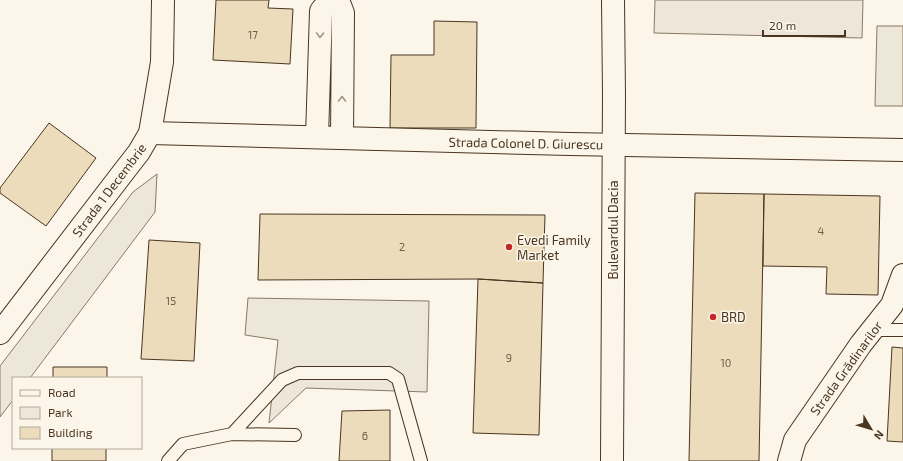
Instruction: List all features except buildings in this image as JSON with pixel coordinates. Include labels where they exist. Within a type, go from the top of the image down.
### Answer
[{"type":"street","name":"Strada 1 Decembrie","points":[[0,333],[139,152],[150,133],[162,62],[163,0]]},
{"type":"street","points":[[317,137],[321,12],[330,0]]},
{"type":"street","points":[[338,0],[344,13],[342,138]]},
{"type":"street","name":"Bulevardul Dacia","points":[[612,461],[614,145],[613,0]]},
{"type":"street","name":"Strada Colonel D. Giurescu","points":[[150,133],[614,145],[903,150]]},
{"type":"street","name":"Strada Grădinarilor","points":[[789,461],[796,440],[872,330],[892,305],[903,275]]},
{"type":"lane","points":[[872,330],[903,330]]},
{"type":"lane","points":[[232,434],[282,380],[298,373],[389,373],[398,379],[421,461]]},
{"type":"lane","points":[[168,461],[183,444],[232,434],[295,435]]},
{"type":"green space","points":[[655,0],[863,0],[862,38],[654,33]]},
{"type":"shaded area","points":[[877,26],[903,26],[903,106],[875,106]]},
{"type":"shaded area","points":[[157,174],[155,212],[31,377],[12,377],[12,401],[0,417],[0,366],[133,192]]},
{"type":"shaded area","points":[[248,298],[429,301],[427,392],[306,388],[269,423],[278,340],[245,335]]},
{"type":"place","name":"Evedi Family Market","points":[[509,247]]},
{"type":"place","name":"BRD","points":[[713,317]]}]
